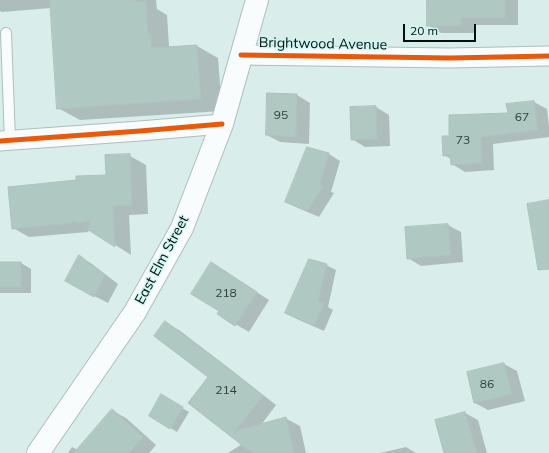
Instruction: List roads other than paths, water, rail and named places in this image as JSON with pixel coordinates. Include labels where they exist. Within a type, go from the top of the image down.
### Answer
[{"type":"main road","name":"East Elm Street","points":[[38,453],[135,312],[182,228],[222,124],[257,0]]},
{"type":"street","name":"Brightwood Avenue","points":[[241,55],[450,58],[549,56]]},
{"type":"street","points":[[5,141],[140,132],[222,124]]},
{"type":"lane","points":[[5,141],[6,33]]}]
